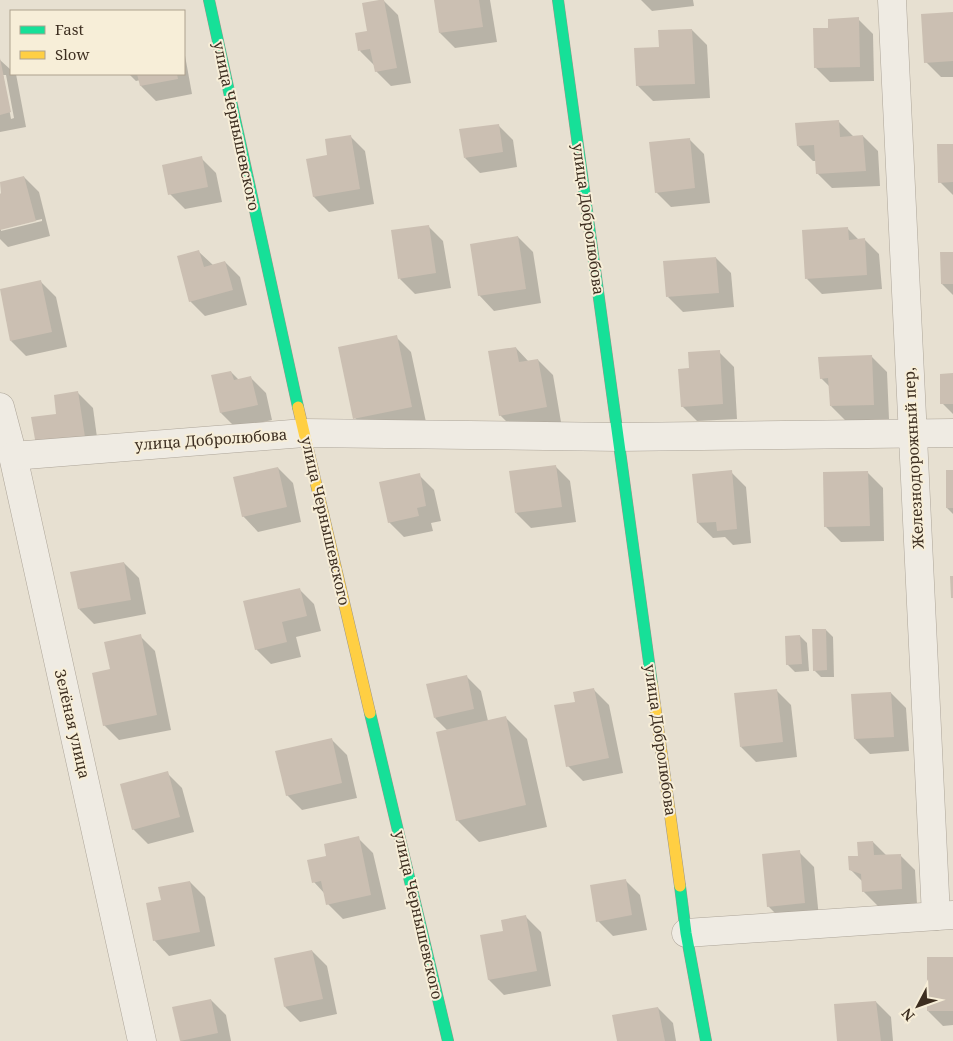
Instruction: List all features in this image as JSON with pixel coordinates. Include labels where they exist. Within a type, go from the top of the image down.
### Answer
[{"type":"street","name":"улица Чернышевского","points":[[209,0],[304,433],[448,1041]]},
{"type":"street","name":"улица Добролюбова","points":[[558,0],[686,934],[706,1041]]},
{"type":"street","name":"Железнодорожный пер,","points":[[892,0],[913,434],[944,915]]},
{"type":"street","name":"Зелёная улица","points":[[0,407],[142,1041]]},
{"type":"street","name":"улица Добролюбова","points":[[12,456],[304,433],[619,437],[953,433]]},
{"type":"street","points":[[686,934],[944,915]]},
{"type":"building","points":[[384,0],[397,68],[375,72],[370,49],[358,51],[355,33],[367,31],[362,3]]},
{"type":"building","points":[[434,0],[479,0],[483,27],[439,33]]},
{"type":"building","points":[[953,12],[953,61],[924,63],[921,14]]},
{"type":"building","points":[[859,17],[860,67],[814,68],[813,28],[828,28],[828,19]]},
{"type":"building","points":[[692,29],[695,84],[636,86],[634,48],[659,47],[658,30]]},
{"type":"building","points":[[0,58],[11,112],[0,115]]},
{"type":"building","points":[[137,75],[177,75],[178,79],[140,86]]},
{"type":"building","points":[[839,120],[840,137],[863,135],[866,171],[816,174],[814,145],[797,146],[795,123]]},
{"type":"building","points":[[499,124],[503,152],[464,158],[459,129]]},
{"type":"building","points":[[351,135],[360,189],[313,197],[306,159],[327,155],[325,139]]},
{"type":"building","points":[[690,138],[695,188],[655,193],[649,142]]},
{"type":"building","points":[[937,144],[953,144],[953,182],[938,183]]},
{"type":"building","points":[[202,156],[208,187],[168,195],[162,165]]},
{"type":"building","points":[[24,176],[36,221],[0,230],[0,182]]},
{"type":"building","points":[[429,225],[436,273],[398,279],[391,230]]},
{"type":"building","points":[[848,227],[849,240],[865,238],[867,275],[805,279],[802,230]]},
{"type":"building","points":[[518,236],[526,289],[478,296],[470,244]]},
{"type":"building","points":[[199,250],[204,267],[225,261],[233,290],[189,302],[177,256]]},
{"type":"building","points":[[940,252],[953,252],[953,284],[941,284]]},
{"type":"building","points":[[716,257],[719,293],[666,297],[663,261]]},
{"type":"building","points":[[41,280],[52,332],[10,341],[0,289]]},
{"type":"building","points":[[397,335],[412,407],[353,419],[338,347]]},
{"type":"building","points":[[516,347],[519,362],[538,359],[547,407],[499,416],[488,351]]},
{"type":"building","points":[[720,350],[723,404],[681,407],[678,369],[689,368],[688,352]]},
{"type":"building","points":[[872,355],[874,405],[830,406],[828,378],[820,379],[818,357]]},
{"type":"building","points":[[231,371],[234,380],[251,376],[258,405],[220,413],[211,375]]},
{"type":"building","points":[[953,373],[953,404],[940,404],[940,374]]},
{"type":"building","points":[[78,391],[85,437],[36,445],[31,417],[56,414],[54,395]]},
{"type":"building","points":[[556,465],[562,507],[515,513],[509,471]]},
{"type":"building","points":[[278,467],[287,507],[242,517],[233,477]]},
{"type":"building","points":[[732,470],[737,529],[717,531],[716,522],[697,523],[692,474]]},
{"type":"building","points":[[946,470],[953,470],[953,508],[946,508]]},
{"type":"building","points":[[868,471],[870,526],[824,527],[823,472]]},
{"type":"building","points":[[420,473],[426,506],[417,508],[419,516],[388,523],[379,482]]},
{"type":"building","points":[[124,562],[131,600],[78,609],[70,572]]},
{"type":"building","points":[[950,576],[953,576],[953,598],[951,598]]},
{"type":"building","points":[[300,588],[307,616],[282,622],[287,642],[255,650],[243,601]]},
{"type":"building","points":[[812,629],[826,629],[827,670],[813,671]]},
{"type":"building","points":[[141,634],[157,715],[103,726],[92,673],[110,669],[104,642]]},
{"type":"building","points":[[800,635],[802,664],[786,665],[785,636]]},
{"type":"building","points":[[467,675],[474,709],[434,718],[426,684]]},
{"type":"building","points":[[594,688],[609,758],[566,767],[554,705],[575,702],[573,692]]},
{"type":"building","points":[[777,689],[783,742],[740,747],[734,693]]},
{"type":"building","points":[[891,692],[894,737],[854,739],[851,694]]},
{"type":"building","points":[[506,716],[526,805],[456,821],[436,732]]},
{"type":"building","points":[[332,738],[342,783],[286,796],[275,751]]},
{"type":"building","points":[[168,771],[180,817],[132,830],[120,784]]},
{"type":"building","points":[[359,836],[371,895],[326,905],[321,881],[312,883],[307,860],[326,856],[324,844]]},
{"type":"building","points":[[873,841],[874,855],[901,854],[902,889],[862,892],[861,874],[849,870],[848,856],[858,856],[857,842]]},
{"type":"building","points":[[800,850],[805,903],[767,907],[762,854]]},
{"type":"building","points":[[626,879],[632,915],[596,922],[590,885]]},
{"type":"building","points":[[190,881],[200,932],[153,941],[146,903],[161,900],[158,887]]},
{"type":"building","points":[[526,915],[537,971],[488,980],[480,935],[503,931],[501,920]]},
{"type":"building","points":[[312,950],[323,999],[284,1007],[274,958]]},
{"type":"building","points":[[927,957],[953,957],[953,1011],[927,1011]]},
{"type":"building","points":[[211,999],[218,1033],[180,1041],[172,1007]]},
{"type":"building","points":[[876,1001],[881,1041],[837,1041],[834,1004]]},
{"type":"building","points":[[658,1007],[665,1041],[617,1041],[612,1015]]},
{"type":"traffic: fast","points":[[209,0],[298,407]]},
{"type":"traffic: fast","points":[[558,0],[652,684]]},
{"type":"traffic: fast","points":[[370,713],[448,1041]]},
{"type":"traffic: fast","points":[[680,886],[686,933],[706,1041]]},
{"type":"traffic: slow","points":[[298,407],[370,713]]},
{"type":"traffic: slow","points":[[652,684],[680,886]]}]
